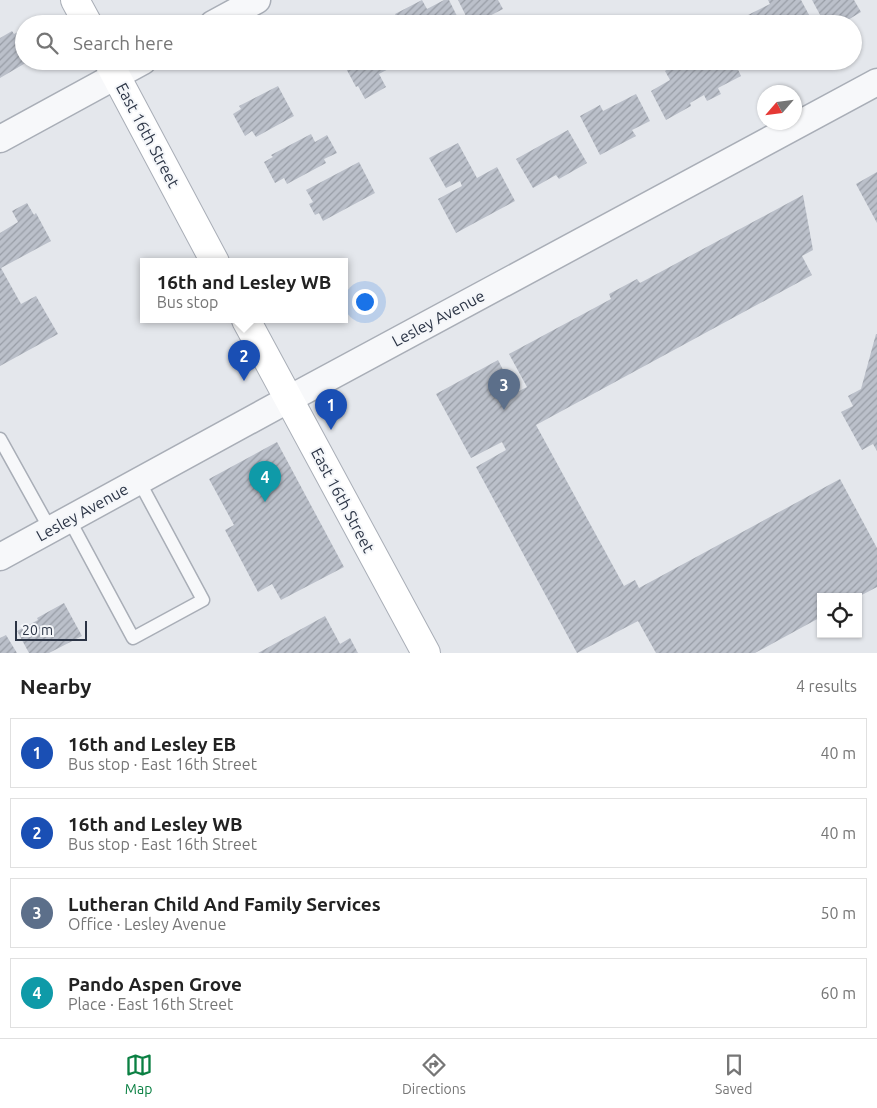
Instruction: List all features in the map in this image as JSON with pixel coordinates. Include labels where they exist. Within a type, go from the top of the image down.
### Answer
[{"type":"main road","points":[[75,0],[83,15]]},
{"type":"main road","name":"East 16th Street","points":[[113,70],[214,258]]},
{"type":"main road","name":"East 16th Street","points":[[248,323],[426,653]]},
{"type":"street","points":[[230,15],[257,0]]},
{"type":"street","points":[[0,139],[110,70]]},
{"type":"street","name":"Lesley Avenue","points":[[0,557],[877,82]]},
{"type":"lane","points":[[0,439],[59,524],[133,638],[202,600],[139,481]]},
{"type":"building","points":[[422,0],[427,9],[444,0],[449,0],[456,15],[396,15]]},
{"type":"building","points":[[458,0],[498,0],[503,9],[491,15],[466,15]]},
{"type":"building","points":[[768,0],[801,0],[809,15],[748,15],[770,4]]},
{"type":"building","points":[[812,0],[854,0],[861,12],[856,15],[820,15]]},
{"type":"building","points":[[12,31],[15,34],[15,69],[0,78],[0,38]]},
{"type":"building","points":[[347,70],[386,70],[379,74],[386,87],[365,99],[358,86],[356,87]]},
{"type":"building","points":[[738,70],[741,76],[718,88],[721,94],[707,101],[704,95],[690,103],[691,106],[666,120],[651,91],[670,80],[665,71]]},
{"type":"building","points":[[278,86],[294,116],[256,137],[252,131],[245,136],[233,114],[241,109],[239,106]]},
{"type":"building","points":[[636,94],[650,121],[632,130],[636,136],[600,155],[580,116],[600,105],[603,111]]},
{"type":"building","points":[[568,130],[587,163],[559,179],[556,175],[533,188],[516,159]]},
{"type":"building","points":[[311,134],[315,142],[327,135],[337,153],[324,159],[326,163],[287,184],[284,178],[275,183],[264,162],[273,157],[271,155]]},
{"type":"building","points":[[458,143],[477,178],[497,167],[515,201],[456,233],[438,199],[462,186],[460,181],[446,188],[429,158]]},
{"type":"building","points":[[359,162],[375,193],[323,221],[319,213],[315,215],[309,204],[313,202],[306,190]]},
{"type":"building","points":[[877,172],[877,223],[856,184]]},
{"type":"building","points":[[803,195],[813,250],[802,256],[812,275],[536,425],[624,586],[635,580],[639,588],[840,479],[877,548],[877,587],[862,595],[862,593],[817,593],[817,619],[755,653],[656,653],[638,621],[577,653],[476,467],[506,450],[502,442],[471,458],[436,394],[498,360],[515,393],[527,387],[509,354],[611,299],[609,294],[637,279],[640,283]]},
{"type":"building","points":[[27,203],[34,215],[36,213],[51,241],[1,268],[21,304],[36,296],[58,334],[0,366],[0,233],[18,222],[12,211]]},
{"type":"building","points":[[876,334],[877,451],[873,444],[862,450],[841,412],[853,406],[848,396],[861,389]]},
{"type":"building","points":[[277,442],[344,567],[281,600],[272,584],[258,592],[225,530],[234,525],[209,479]]},
{"type":"building","points":[[64,603],[82,636],[49,653],[29,653],[17,631]]},
{"type":"building","points":[[325,616],[340,644],[350,638],[358,653],[258,653]]},
{"type":"building","points":[[6,635],[17,653],[0,653],[0,638]]},
{"type":"place","name":"16th and Lesley WB","points":[[244,381]]},
{"type":"place","name":"Lutheran Child And Family Services","points":[[504,410]]},
{"type":"place","name":"16th and Lesley EB","points":[[331,430]]},
{"type":"place","name":"Pando Aspen Grove","points":[[265,502]]}]
